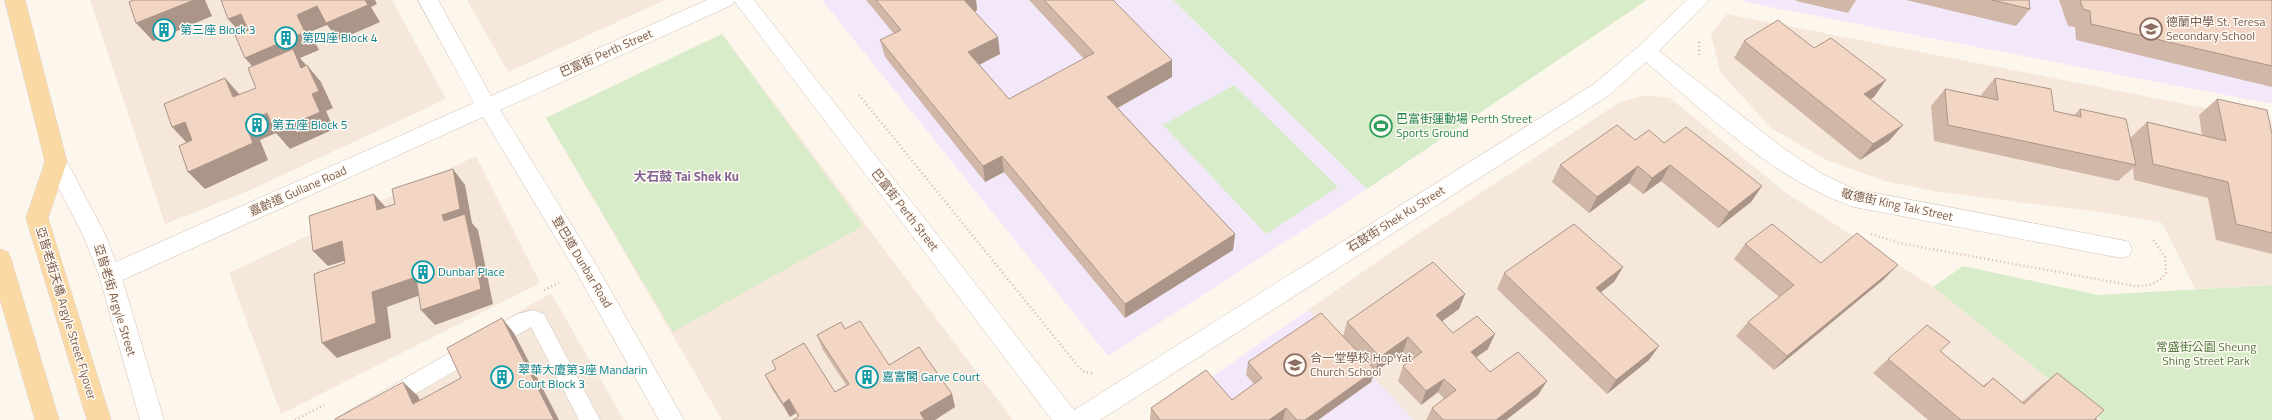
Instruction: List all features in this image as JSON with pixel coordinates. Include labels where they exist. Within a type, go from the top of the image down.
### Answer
[{"type":"main road","name":"亞皆老街 Argyle Street","points":[[15,0],[56,162]]},
{"type":"main road","name":"亞皆老街天橋 Argyle Street Flyover","points":[[56,162],[37,218],[99,420]]},
{"type":"main road","points":[[0,259],[47,420]]},
{"type":"street","name":"登巴道 Dunbar Road","points":[[428,0],[487,107],[586,268],[672,420]]},
{"type":"street","name":"巴富街 Perth Street","points":[[487,107],[725,0]]},
{"type":"street","name":"巴富街 Perth Street","points":[[743,0],[1067,420]]},
{"type":"street","name":"石鼓街 Shek Ku Street","points":[[1079,420],[1601,90],[1646,51],[1698,0]]},
{"type":"street","name":"敬德街 King Tak Street","points":[[1646,51],[1737,127],[1807,177],[1834,192],[1854,198],[2121,250]]},
{"type":"street","name":"嘉齡道 Gullane Road","points":[[110,275],[487,107]]},
{"type":"street","name":"亞皆老街 Argyle Street","points":[[56,162],[94,234],[110,275],[152,420]]},
{"type":"lane","points":[[352,420],[524,320],[533,318],[537,320],[590,420]]},
{"type":"path","points":[[1699,57],[1700,37]]},
{"type":"path","points":[[857,93],[1082,371],[1096,374]]},
{"type":"path","points":[[1866,232],[1900,243],[2135,286],[2151,285],[2158,282],[2166,273],[2165,257],[2159,245],[2149,236]]},
{"type":"shaded area","points":[[90,0],[392,0],[446,99],[250,190],[165,224]]},
{"type":"shaded area","points":[[467,0],[665,0],[508,72]]},
{"type":"shaded area","points":[[822,0],[1173,0],[1367,189],[1108,356]]},
{"type":"shaded area","name":"德蘭中學 St. Teresa Secondary School","points":[[1745,0],[2272,0],[2272,104],[1744,2]]},
{"type":"shaded area","points":[[1727,14],[2272,121],[2272,285],[2195,289],[2162,223],[2115,214],[1939,192],[1884,181],[1824,159],[1771,128],[1720,72],[1711,34]]},
{"type":"shaded area","points":[[722,34],[1013,420],[722,420],[546,118]]},
{"type":"shaded area","points":[[1647,95],[1670,98],[1786,193],[1933,287],[2101,420],[1414,420],[1308,310],[1410,239],[1620,102]]},
{"type":"shaded area","name":"Dunbar Place","points":[[476,156],[540,283],[281,414],[229,273]]},
{"type":"shaded area","points":[[551,293],[624,420],[333,420]]},
{"type":"shaded area","name":"合一堂學校 Hop Yat Church School","points":[[1308,310],[1414,420],[1150,420]]},
{"type":"green space","name":"巴富街運動場 Perth Street Sports Ground","points":[[1173,0],[1647,0],[1367,189]]},
{"type":"green space","points":[[722,34],[863,226],[673,332],[546,118]]},
{"type":"green space","points":[[1234,85],[1338,187],[1266,234],[1163,125]]},
{"type":"green space","name":"常盛街公園 Sheung Shing Street Park","points":[[1963,266],[2098,295],[2272,285],[2272,420],[2101,420],[1933,287]]},
{"type":"building","points":[[133,0],[194,0],[136,23],[129,2]]},
{"type":"building","points":[[221,0],[365,0],[368,5],[326,23],[317,6],[297,15],[305,32],[245,58],[235,35],[248,30],[241,14],[228,19]]},
{"type":"building","points":[[876,0],[964,0],[998,37],[968,52],[1009,99],[1094,53],[1044,0],[1113,0],[1172,60],[1107,97],[1235,234],[1125,304],[1002,156],[983,166],[880,40],[901,30]]},
{"type":"building","points":[[1992,0],[2029,0],[2030,9]]},
{"type":"building","points":[[2080,0],[2272,0],[2272,66],[2091,24],[2090,11],[2083,9]]},
{"type":"building","points":[[1778,20],[1814,48],[1831,38],[1886,80],[1864,94],[1903,125],[1873,144],[1744,41]]},
{"type":"building","points":[[293,49],[301,68],[307,65],[319,91],[312,94],[320,112],[275,132],[267,113],[245,123],[253,143],[188,172],[179,146],[192,140],[185,122],[172,127],[164,104],[225,78],[233,97],[256,88],[248,68]]},
{"type":"building","points":[[1995,78],[2051,89],[2054,111],[2081,117],[2080,109],[2126,119],[2136,165],[1948,125],[1945,89],[1998,100]]},
{"type":"building","points":[[2217,99],[2267,110],[2272,134],[2272,233],[2236,224],[2228,182],[2153,164],[2147,122],[2226,141]]},
{"type":"building","points":[[1617,125],[1635,140],[1649,130],[1664,143],[1686,127],[1762,186],[1729,212],[1670,165],[1652,178],[1638,166],[1597,197],[1560,165]]},
{"type":"building","name":"Dunbar Place","points":[[453,169],[460,209],[442,215],[444,221],[465,214],[481,289],[421,310],[416,277],[372,292],[376,323],[322,343],[314,274],[345,263],[342,241],[313,251],[309,216],[374,194],[377,210],[395,204],[392,189]]},
{"type":"building","points":[[1574,224],[1623,267],[1596,288],[1659,346],[1616,380],[1504,273]]},
{"type":"building","points":[[1772,224],[1821,263],[1857,233],[1898,265],[1787,356],[1748,322],[1794,285],[1745,244]]},
{"type":"building","points":[[1433,262],[1465,294],[1436,315],[1453,333],[1477,316],[1495,334],[1471,352],[1490,372],[1518,352],[1547,381],[1496,420],[1443,420],[1432,408],[1456,390],[1444,379],[1426,391],[1403,366],[1422,352],[1408,337],[1380,357],[1347,322]]},
{"type":"building","name":"合一堂學校 Hop Yat Church School","points":[[1321,313],[1375,370],[1305,420],[1297,420],[1286,408],[1269,420],[1160,420],[1151,408],[1206,370],[1232,400],[1262,378],[1248,362]]},
{"type":"building","name":"翠華大廈第3座 Mandarin Court Block 3","points":[[502,318],[554,420],[335,420],[403,382],[413,404],[461,378],[447,348]]},
{"type":"building","name":"嘉富閣 Garve Court","points":[[860,321],[889,365],[919,347],[952,394],[920,413],[925,420],[793,420],[799,416],[789,399],[783,404],[765,375],[776,369],[772,361],[804,343],[835,392],[849,384],[817,335],[841,322],[845,329]]},
{"type":"building","points":[[1927,325],[1950,342],[1940,351],[1984,387],[1993,378],[2024,404],[2057,373],[2104,410],[2095,419],[2097,420],[1961,420],[1888,359]]},
{"type":"place","name":"德蘭中學 St. Teresa Secondary School","points":[[2151,29]]},
{"type":"place","name":"第三座 Block 3","points":[[164,30]]},
{"type":"place","name":"第四座 Block 4","points":[[286,38]]},
{"type":"place","name":"第五座 Block 5","points":[[257,125]]},
{"type":"place","name":"巴富街運動場 Perth Street Sports Ground","points":[[1381,126]]},
{"type":"place","name":"Dunbar Place","points":[[423,272]]},
{"type":"place","name":"合一堂學校 Hop Yat Church School","points":[[1295,365]]},
{"type":"place","name":"翠華大廈第3座 Mandarin Court Block 3","points":[[502,377]]},
{"type":"place","name":"嘉富閣 Garve Court","points":[[867,377]]},
{"type":"district","name":"大石鼓 Tai Shek Ku","points":[[686,176]]}]
